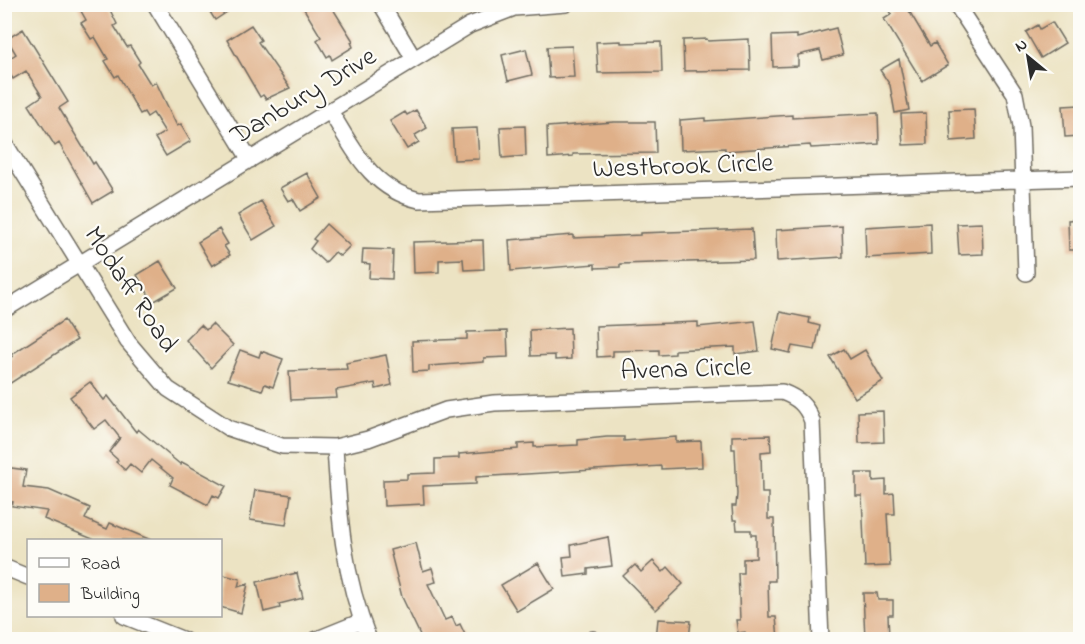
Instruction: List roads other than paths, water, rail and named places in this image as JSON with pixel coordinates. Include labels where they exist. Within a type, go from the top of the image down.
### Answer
[{"type":"street","points":[[155,4],[250,160]]},
{"type":"street","points":[[381,4],[414,59]]},
{"type":"street","name":"Danbury Drive","points":[[4,310],[470,25],[514,8],[566,4]]},
{"type":"street","points":[[956,4],[1015,94],[1021,126],[1026,273]]},
{"type":"street","name":"Westbrook Circle","points":[[330,111],[373,177],[398,194],[420,200],[1080,178]]},
{"type":"street","name":"Modaff Road","points":[[4,142],[128,342],[168,389],[228,428],[282,446],[335,447]]},
{"type":"street","name":"Avena Circle","points":[[335,447],[368,439],[446,410],[494,403],[782,392],[796,397],[807,409],[813,422],[821,639]]},
{"type":"street","points":[[335,447],[339,515],[346,569],[369,639]]},
{"type":"street","points":[[6,568],[27,578]]},
{"type":"street","points":[[129,617],[184,639]]},
{"type":"street","points":[[315,639],[362,621]]}]
